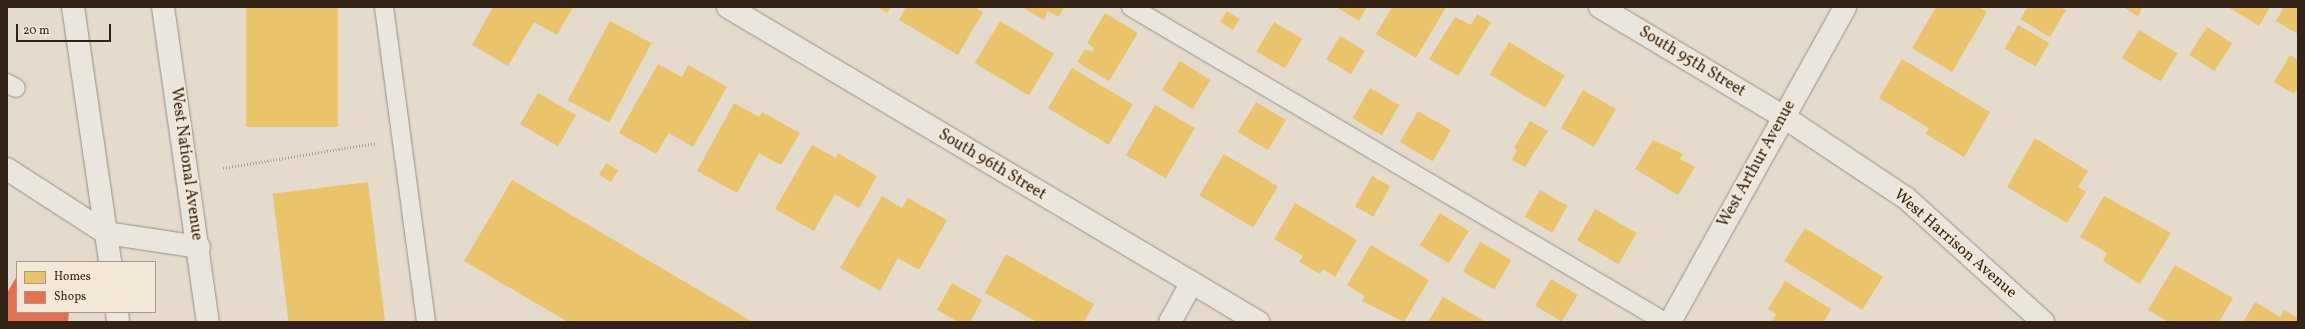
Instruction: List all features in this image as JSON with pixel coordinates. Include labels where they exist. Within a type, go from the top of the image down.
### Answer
[{"type":"street","points":[[73,7],[110,261]]},
{"type":"street","name":"West National Avenue","points":[[163,7],[199,247],[208,322]]},
{"type":"street","name":"South 96th Street","points":[[728,7],[1191,284],[1258,322]]},
{"type":"street","name":"South 95th Street","points":[[1600,7],[1784,117]]},
{"type":"street","name":"West Arthur Avenue","points":[[1670,322],[1845,7]]},
{"type":"street","name":"West Harrison Avenue","points":[[1784,117],[1906,198],[2042,322]]},
{"type":"street","points":[[7,170],[106,233],[199,247]]},
{"type":"street","points":[[1170,322],[1191,284]]},
{"type":"lane","points":[[384,7],[426,322]]},
{"type":"lane","points":[[1131,7],[1665,322]]},
{"type":"path","points":[[222,168],[402,139]]},
{"type":"building: Homes","points":[[246,7],[338,7],[338,127],[246,127]]},
{"type":"building: Homes","points":[[493,7],[573,7],[557,35],[534,22],[508,66],[472,45]]},
{"type":"building: Homes","points":[[877,7],[891,7],[887,13]]},
{"type":"building: Homes","points":[[906,7],[974,7],[983,12],[958,55],[899,20]]},
{"type":"building: Homes","points":[[1022,7],[1064,7],[1059,17],[1048,11],[1044,20]]},
{"type":"building: Homes","points":[[1336,7],[1367,7],[1359,21]]},
{"type":"building: Homes","points":[[1392,7],[1446,7],[1416,58],[1376,34]]},
{"type":"building: Homes","points":[[1936,7],[1978,7],[1987,12],[1952,72],[1912,48]]},
{"type":"building: Homes","points":[[2028,7],[2061,7],[2066,10],[2050,37],[2020,19]]},
{"type":"building: Homes","points":[[2123,7],[2143,7],[2138,16]]},
{"type":"building: Homes","points":[[2228,7],[2270,7],[2259,26]]},
{"type":"building: Homes","points":[[2284,7],[2298,7],[2298,34],[2276,21]]},
{"type":"building: Homes","points":[[1227,11],[1240,19],[1233,30],[1220,22]]},
{"type":"building: Homes","points":[[1105,13],[1138,33],[1109,81],[1077,62],[1085,49],[1092,52],[1094,48],[1087,43]]},
{"type":"building: Homes","points":[[1477,14],[1491,22],[1458,76],[1429,59],[1455,17],[1471,25]]},
{"type":"building: Homes","points":[[610,21],[651,43],[609,123],[568,100]]},
{"type":"building: Homes","points":[[1000,21],[1054,53],[1029,95],[975,63]]},
{"type":"building: Homes","points":[[1274,22],[1302,39],[1285,68],[1256,51]]},
{"type":"building: Homes","points":[[2018,25],[2049,43],[2036,66],[2004,48]]},
{"type":"building: Homes","points":[[2207,27],[2232,43],[2214,71],[2189,55]]},
{"type":"building: Homes","points":[[2139,30],[2178,53],[2161,81],[2122,58]]},
{"type":"building: Homes","points":[[1340,36],[1365,51],[1351,74],[1326,59]]},
{"type":"building: Homes","points":[[1509,42],[1565,75],[1545,108],[1489,75]]},
{"type":"building: Homes","points":[[2290,55],[2298,60],[2298,87],[2294,94],[2274,82]]},
{"type":"building: Homes","points":[[1902,59],[1990,112],[1964,157],[1926,134],[1929,128],[1879,98]]},
{"type":"building: Homes","points":[[1180,61],[1211,80],[1193,109],[1162,90]]},
{"type":"building: Homes","points":[[658,64],[682,77],[688,65],[727,87],[693,147],[669,133],[656,154],[619,133]]},
{"type":"building: Homes","points":[[1072,68],[1133,105],[1109,145],[1048,108]]},
{"type":"building: Homes","points":[[1370,88],[1399,105],[1382,135],[1352,118]]},
{"type":"building: Homes","points":[[1583,90],[1616,109],[1594,147],[1561,128]]},
{"type":"building: Homes","points":[[538,93],[576,115],[558,146],[520,124]]},
{"type":"building: Homes","points":[[1256,102],[1286,120],[1268,150],[1238,132]]},
{"type":"building: Homes","points":[[734,103],[759,117],[762,112],[800,133],[781,165],[759,153],[737,193],[697,171]]},
{"type":"building: Homes","points":[[1155,105],[1195,128],[1166,178],[1126,155]]},
{"type":"building: Homes","points":[[1418,111],[1451,130],[1433,161],[1400,142]]},
{"type":"building: Homes","points":[[1530,121],[1548,131],[1525,167],[1512,160],[1517,150],[1514,148]]},
{"type":"building: Homes","points":[[2035,138],[2088,171],[2078,187],[2086,192],[2067,223],[2007,187]]},
{"type":"building: Homes","points":[[1653,140],[1683,154],[1680,159],[1695,167],[1678,195],[1635,169]]},
{"type":"building: Homes","points":[[812,145],[836,158],[838,153],[877,176],[859,208],[835,194],[814,231],[775,209]]},
{"type":"building: Homes","points":[[1224,154],[1278,186],[1253,228],[1199,195]]},
{"type":"building: Homes","points":[[606,163],[618,170],[611,182],[599,175]]},
{"type":"building: Homes","points":[[1372,176],[1390,186],[1373,217],[1355,207]]},
{"type":"building: Homes","points":[[512,180],[753,322],[568,322],[464,261]]},
{"type":"building: Homes","points":[[368,182],[385,322],[288,322],[273,194]]},
{"type":"building: Homes","points":[[1540,190],[1568,206],[1552,233],[1524,217]]},
{"type":"building: Homes","points":[[882,196],[902,208],[908,198],[947,220],[919,270],[898,258],[880,291],[840,268]]},
{"type":"building: Homes","points":[[2104,196],[2171,233],[2140,284],[2103,261],[2107,253],[2080,237]]},
{"type":"building: Homes","points":[[1295,203],[1357,240],[1335,277],[1323,269],[1320,274],[1299,262],[1303,256],[1274,239]]},
{"type":"building: Homes","points":[[1595,209],[1637,233],[1619,264],[1577,240]]},
{"type":"building: Homes","points":[[1440,213],[1469,231],[1449,263],[1420,245]]},
{"type":"building: Homes","points":[[1805,228],[1883,277],[1862,310],[1784,261]]},
{"type":"building: Homes","points":[[1480,242],[1511,260],[1494,289],[1463,271]]},
{"type":"building: Homes","points":[[1371,245],[1429,280],[1404,322],[1362,301],[1365,296],[1347,285]]},
{"type":"building: Homes","points":[[1006,254],[1094,304],[1084,322],[1037,322],[985,293]]},
{"type":"building: Homes","points":[[2175,265],[2233,298],[2219,322],[2169,322],[2148,310]]},
{"type":"building: Homes","points":[[1551,279],[1578,295],[1562,322],[1535,306]]},
{"type":"building: Homes","points":[[1785,281],[1831,309],[1824,322],[1771,322],[1776,314],[1768,309]]},
{"type":"building: Homes","points":[[952,283],[982,300],[970,322],[958,322],[937,310]]},
{"type":"building: Homes","points":[[1443,297],[1486,322],[1428,322]]},
{"type":"building: Homes","points":[[2255,302],[2280,317],[2284,310],[2298,318],[2298,322],[2243,322]]},
{"type":"building: Shops","points":[[16,278],[16,313],[69,313],[68,322],[7,322],[7,293]]}]
